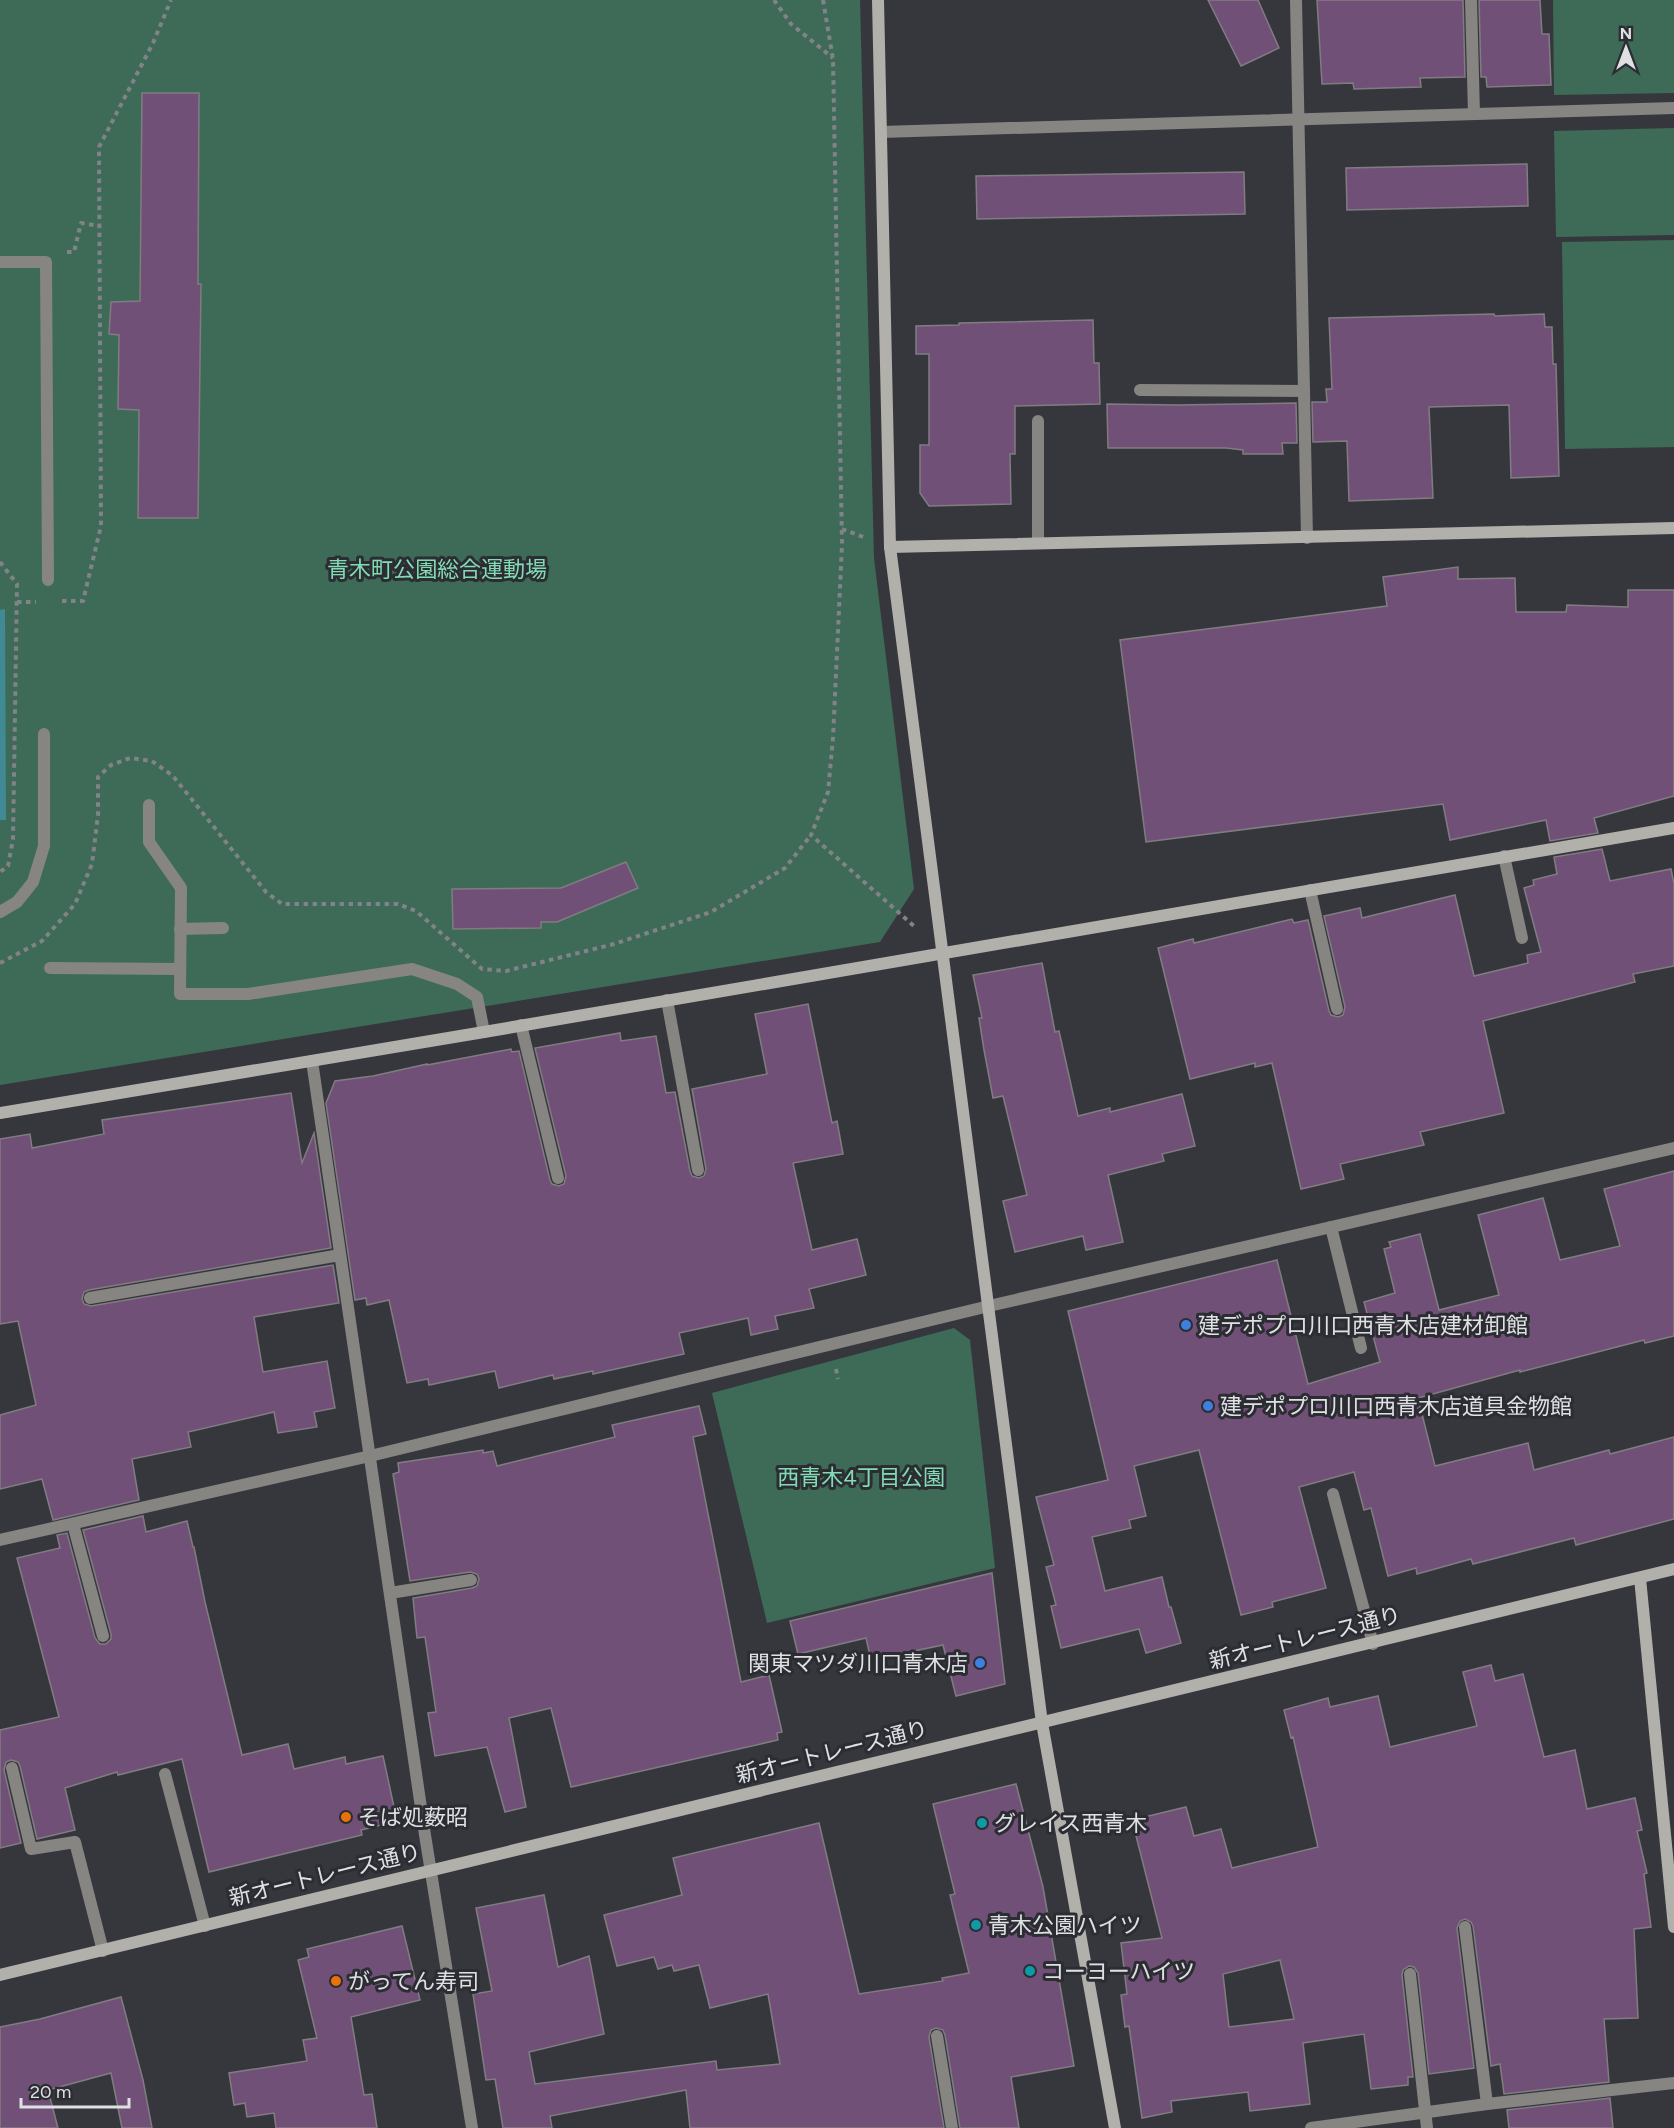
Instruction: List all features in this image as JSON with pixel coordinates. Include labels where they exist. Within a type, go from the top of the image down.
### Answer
[{"type":"street","points":[[878,0],[890,547],[1042,1723],[1115,2128]]},
{"type":"street","points":[[1296,0],[1307,538]]},
{"type":"street","points":[[1471,0],[1474,114]]},
{"type":"street","points":[[881,132],[1674,108]]},
{"type":"street","points":[[0,262],[46,262],[48,580]]},
{"type":"street","points":[[1140,390],[1304,391]]},
{"type":"street","points":[[1038,421],[1038,543]]},
{"type":"street","points":[[890,547],[1674,528]]},
{"type":"street","points":[[0,912],[17,902],[33,882],[44,846],[44,734]]},
{"type":"street","points":[[149,805],[149,842],[181,888],[180,994],[248,994],[412,969],[457,984],[477,997],[484,1032]]},
{"type":"street","points":[[0,1113],[1674,828]]},
{"type":"street","points":[[1504,856],[1522,938]]},
{"type":"street","points":[[1310,890],[1336,1009]]},
{"type":"street","points":[[180,929],[223,928]]},
{"type":"street","points":[[50,968],[180,969]]},
{"type":"street","points":[[667,1000],[698,1170]]},
{"type":"street","points":[[521,1025],[558,1178]]},
{"type":"street","points":[[312,1061],[431,1870],[472,2128]]},
{"type":"street","points":[[0,1540],[370,1456],[989,1306],[1674,1148]]},
{"type":"street","points":[[1331,1227],[1361,1348]]},
{"type":"street","points":[[90,1298],[340,1254]]},
{"type":"street","points":[[1333,1494],[1373,1644]]},
{"type":"street","points":[[73,1524],[103,1636]]},
{"type":"street","name":"新オートレース通り","points":[[1,1971],[103,1951],[1674,1569]]},
{"type":"street","points":[[1640,1578],[1674,1927]]},
{"type":"street","points":[[390,1593],[471,1580]]},
{"type":"street","points":[[12,1768],[31,1850],[75,1842],[103,1951]]},
{"type":"street","points":[[165,1774],[205,1926]]},
{"type":"street","points":[[1465,1927],[1487,2104]]},
{"type":"street","points":[[1410,1974],[1427,2128]]},
{"type":"street","points":[[937,2036],[952,2128]]},
{"type":"street","points":[[1311,2128],[1487,2104],[1674,2083]]},
{"type":"path","points":[[83,601],[101,526],[99,147],[153,43],[171,0]]},
{"type":"path","points":[[774,0],[791,24],[833,59]]},
{"type":"path","points":[[0,963],[42,941],[75,904],[92,864],[98,815],[98,777],[111,765],[130,758],[152,761],[173,776],[266,892],[282,904],[398,904],[416,911],[482,969],[506,971],[593,950],[711,912],[785,868],[811,835],[828,792],[834,738],[842,545],[833,59],[823,0]]},
{"type":"path","points":[[0,562],[18,584],[13,839],[8,866],[0,872]]},
{"type":"path","points":[[811,835],[944,952]]},
{"type":"green space","name":"青木町公園総合運動場","points":[[0,0],[860,0],[874,558],[914,889],[880,942],[0,1085]]},
{"type":"green space","points":[[1553,0],[1674,0],[1674,93],[1554,95]]},
{"type":"green space","points":[[1674,128],[1674,235],[1556,237],[1554,131]]},
{"type":"green space","points":[[1674,240],[1674,447],[1565,449],[1562,242]]},
{"type":"green space","name":"西青木4丁目公園","points":[[954,1328],[970,1340],[995,1568],[767,1623],[712,1393]]},
{"type":"water","points":[[5,609],[6,820],[0,820],[0,610]]},
{"type":"building","points":[[1208,0],[1258,0],[1279,48],[1241,66]]},
{"type":"building","points":[[1317,0],[1463,0],[1465,77],[1420,78],[1421,87],[1354,89],[1353,83],[1322,84]]},
{"type":"building","points":[[1479,0],[1540,0],[1542,34],[1549,34],[1551,85],[1487,87],[1486,77],[1481,77]]},
{"type":"building","points":[[142,93],[199,93],[198,284],[201,284],[198,518],[138,518],[139,410],[118,409],[119,335],[109,334],[111,302],[140,301]]},
{"type":"building","points":[[1527,164],[1528,206],[1347,210],[1346,168]]},
{"type":"building","points":[[1244,172],[1245,214],[977,219],[976,176]]},
{"type":"building","points":[[1494,314],[1495,316],[1544,314],[1545,327],[1552,327],[1553,364],[1556,364],[1559,476],[1511,478],[1509,405],[1429,407],[1433,498],[1349,501],[1347,441],[1313,442],[1312,402],[1327,402],[1326,389],[1332,389],[1329,318]]},
{"type":"building","points":[[1093,320],[1094,363],[1099,363],[1100,404],[1015,406],[1015,454],[1010,454],[1011,504],[929,506],[920,493],[920,445],[929,445],[929,354],[916,354],[916,326]]},
{"type":"building","points":[[1296,403],[1297,443],[1282,443],[1283,454],[1243,454],[1243,450],[1226,448],[1108,448],[1107,404]]},
{"type":"building","points":[[1458,567],[1458,579],[1515,578],[1516,612],[1566,612],[1567,605],[1628,607],[1628,590],[1674,590],[1674,796],[1594,818],[1598,833],[1550,841],[1546,820],[1450,840],[1443,804],[1146,842],[1120,640],[1387,606],[1383,577]]},
{"type":"building","points":[[1602,849],[1610,881],[1671,869],[1674,884],[1674,966],[1633,974],[1635,982],[1483,1021],[1504,1113],[1420,1132],[1424,1145],[1340,1164],[1344,1179],[1301,1189],[1272,1063],[1255,1067],[1255,1063],[1190,1079],[1158,948],[1193,939],[1194,943],[1292,919],[1294,923],[1308,920],[1329,1011],[1331,1015],[1338,1017],[1343,1015],[1345,1007],[1324,916],[1360,908],[1362,918],[1455,895],[1474,976],[1528,963],[1527,955],[1541,952],[1524,888],[1534,885],[1533,880],[1557,874],[1554,857]]},
{"type":"building","points":[[626,862],[638,888],[557,922],[541,922],[541,928],[453,929],[452,889],[561,888]]},
{"type":"building","points":[[1042,963],[1055,1032],[1059,1031],[1078,1116],[1110,1108],[1110,1112],[1182,1094],[1195,1146],[1162,1154],[1164,1161],[1108,1175],[1123,1242],[1086,1250],[1083,1236],[1015,1252],[1003,1201],[1027,1195],[1003,1096],[993,1098],[979,1018],[982,1018],[973,975]]},
{"type":"building","points":[[808,1004],[832,1123],[837,1121],[843,1154],[793,1163],[812,1250],[857,1239],[866,1275],[809,1289],[814,1308],[775,1316],[778,1329],[751,1335],[748,1318],[679,1333],[684,1354],[593,1374],[593,1371],[554,1379],[553,1375],[499,1388],[495,1371],[429,1385],[428,1379],[407,1383],[389,1300],[367,1305],[366,1298],[355,1300],[326,1103],[335,1081],[373,1076],[511,1049],[512,1052],[519,1051],[550,1180],[552,1184],[559,1186],[564,1184],[566,1176],[535,1048],[620,1033],[621,1041],[656,1036],[666,1093],[675,1092],[690,1171],[692,1176],[699,1178],[704,1176],[706,1169],[692,1089],[767,1074],[755,1014]]},
{"type":"building","points":[[291,1093],[302,1163],[314,1133],[331,1248],[89,1290],[84,1292],[82,1299],[84,1304],[91,1306],[333,1265],[339,1303],[254,1317],[263,1372],[327,1361],[335,1408],[314,1412],[317,1427],[278,1433],[274,1412],[188,1432],[191,1447],[132,1459],[139,1500],[53,1520],[42,1479],[0,1489],[0,1415],[36,1405],[18,1321],[0,1324],[0,1139],[30,1134],[32,1148],[104,1134],[102,1120]]},
{"type":"building","points":[[1674,1171],[1674,1336],[1645,1343],[1644,1340],[1520,1372],[1520,1370],[1418,1398],[1435,1466],[1528,1443],[1534,1470],[1609,1450],[1610,1454],[1674,1437],[1674,1519],[1576,1545],[1574,1538],[1473,1564],[1471,1559],[1417,1574],[1416,1568],[1388,1576],[1371,1508],[1364,1510],[1354,1472],[1299,1487],[1326,1588],[1272,1602],[1273,1607],[1241,1615],[1199,1450],[1134,1466],[1146,1516],[1129,1520],[1131,1528],[1092,1537],[1105,1591],[1162,1577],[1181,1643],[1146,1653],[1139,1629],[1061,1648],[1051,1606],[1056,1605],[1046,1567],[1054,1565],[1036,1497],[1108,1480],[1068,1311],[1277,1260],[1308,1384],[1380,1362],[1364,1302],[1395,1293],[1384,1249],[1391,1247],[1389,1242],[1420,1234],[1439,1310],[1499,1295],[1478,1215],[1543,1198],[1560,1260],[1620,1246],[1604,1189]]},
{"type":"building","points":[[699,1406],[706,1434],[693,1437],[741,1682],[769,1675],[782,1732],[777,1733],[778,1740],[571,1787],[551,1708],[509,1718],[526,1807],[505,1812],[487,1747],[435,1756],[428,1713],[436,1712],[425,1637],[417,1638],[413,1598],[472,1588],[477,1586],[479,1579],[477,1574],[470,1572],[410,1581],[393,1474],[399,1472],[398,1463],[483,1450],[483,1453],[493,1451],[497,1466],[615,1437],[612,1425]]},
{"type":"building","points":[[143,1516],[146,1532],[187,1521],[242,1755],[288,1744],[294,1769],[345,1757],[346,1764],[383,1756],[397,1821],[361,1830],[362,1835],[209,1872],[182,1759],[118,1775],[117,1772],[65,1788],[75,1830],[37,1839],[20,1766],[18,1762],[11,1760],[6,1762],[4,1770],[21,1843],[0,1848],[0,1730],[59,1717],[17,1558],[60,1548],[57,1535],[67,1533],[95,1638],[100,1644],[106,1644],[111,1639],[111,1634],[83,1530]]},
{"type":"building","points":[[992,1573],[1005,1684],[956,1696],[943,1645],[871,1660],[866,1638],[798,1654],[790,1621]]},
{"type":"building","points":[[1491,1665],[1495,1681],[1523,1674],[1544,1757],[1575,1750],[1587,1809],[1635,1798],[1642,1830],[1637,1831],[1647,1873],[1644,1874],[1651,1927],[1634,1929],[1638,2018],[1604,2019],[1609,2082],[1504,2094],[1500,2064],[1491,2066],[1473,1926],[1465,1919],[1460,1921],[1457,1928],[1474,2068],[1429,2074],[1418,1973],[1414,1967],[1409,1966],[1403,1970],[1402,1975],[1413,2077],[1408,2077],[1408,2085],[1371,2089],[1364,2034],[1303,2043],[1310,2104],[1250,2111],[1248,2092],[1171,2101],[1172,2112],[1142,2118],[1129,2026],[1125,2027],[1121,1995],[1127,1994],[1121,1943],[1162,1938],[1132,1820],[1186,1807],[1194,1836],[1221,1829],[1232,1868],[1318,1847],[1293,1737],[1291,1738],[1284,1710],[1328,1698],[1330,1707],[1378,1696],[1390,1747],[1477,1726],[1463,1672]],"holes":[[[1280,1960],[1294,2019],[1229,2027],[1223,1974]]]},
{"type":"building","points":[[1016,1784],[1043,1887],[1074,2066],[1011,2077],[1019,2128],[960,2128],[945,2035],[943,2030],[936,2028],[931,2030],[929,2037],[944,2128],[690,2128],[686,2090],[550,2116],[552,2128],[503,2128],[495,2079],[486,2080],[473,1994],[492,1991],[476,1908],[544,1895],[558,1967],[589,1956],[604,2034],[529,2052],[535,2084],[716,2061],[717,2070],[780,2064],[768,1994],[710,2008],[699,1965],[674,1971],[672,1965],[658,1969],[654,1957],[617,1966],[604,1915],[682,1895],[673,1858],[819,1823],[859,1994],[943,1981],[942,1978],[969,1973],[950,1895],[955,1894],[933,1804]]},
{"type":"building","points":[[402,1926],[420,2000],[351,2017],[364,2095],[372,2094],[377,2128],[276,2128],[274,2113],[247,2117],[245,2103],[234,2105],[229,2073],[307,2061],[303,2040],[317,2038],[298,1960],[309,1957],[307,1949]]},
{"type":"building","points":[[121,1997],[143,2080],[152,2128],[122,2128],[111,2073],[48,2090],[58,2128],[0,2128],[0,2027],[40,2019]]},
{"type":"building","points":[[1610,2098],[1613,2128],[1509,2128],[1507,2110]]},
{"type":"place","name":"建デポプロ川口西青木店建材卸館","points":[[1186,1325]]},
{"type":"place","name":"建デポプロ川口西青木店道具金物館","points":[[1208,1406]]},
{"type":"place","name":"関東マツダ川口青木店","points":[[980,1663]]},
{"type":"place","name":"そば処薮昭","points":[[346,1817]]},
{"type":"place","name":"グレイス西青木","points":[[982,1823]]},
{"type":"place","name":"青木公園ハイツ","points":[[976,1925]]},
{"type":"place","name":"コーヨーハイツ","points":[[1030,1971]]},
{"type":"place","name":"がってん寿司","points":[[336,1981]]}]
